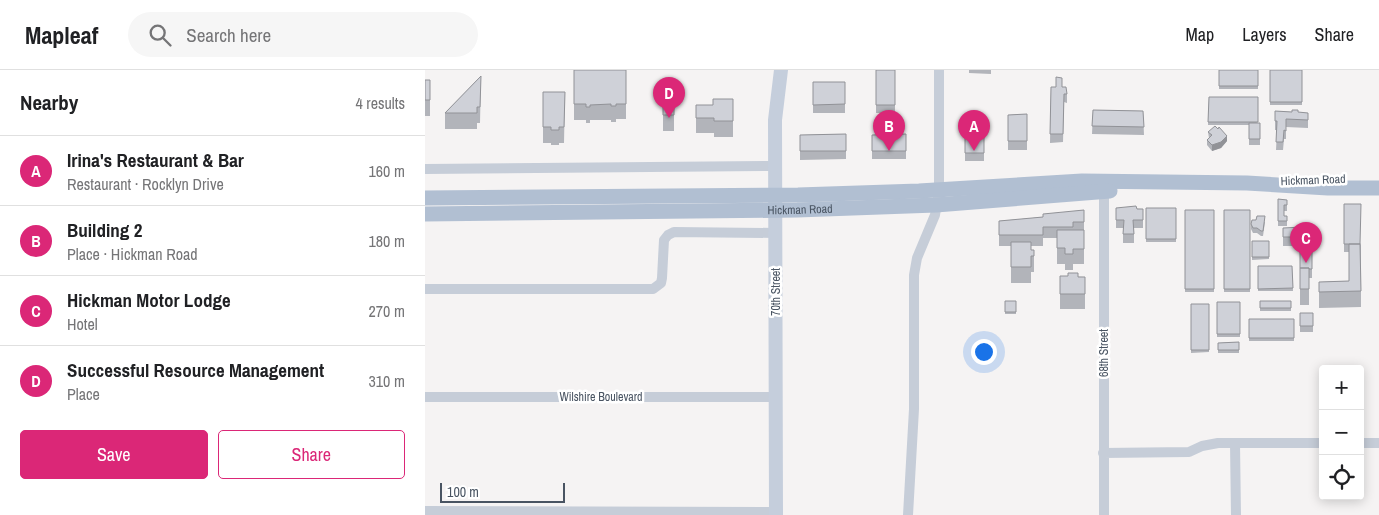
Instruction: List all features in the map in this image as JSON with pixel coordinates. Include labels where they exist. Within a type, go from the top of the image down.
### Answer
[{"type":"main road","name":"Hickman Road","points":[[1247,184],[1323,178],[1379,179]]},
{"type":"main road","name":"Hickman Road","points":[[425,214],[938,197],[1082,181],[1104,187],[1174,183],[1379,188]]},
{"type":"main road","name":"Hickman Road","points":[[425,198],[775,203]]},
{"type":"street","name":"70th Street","points":[[777,513],[775,120],[781,70]]},
{"type":"street","points":[[908,515],[914,409],[914,275],[917,258],[935,215],[938,197],[939,70]]},
{"type":"street","points":[[425,169],[775,166]]},
{"type":"street","name":"68th Street","points":[[1104,187],[1104,515]]},
{"type":"street","name":"Hickman Road","points":[[425,289],[649,289],[658,286],[662,278],[664,240],[674,232],[775,233]]},
{"type":"street","name":"Wilshire Boulevard","points":[[425,397],[776,397]]},
{"type":"street","points":[[1103,453],[1189,452],[1201,446],[1218,443],[1319,443]]},
{"type":"street","points":[[1235,443],[1236,515]]},
{"type":"street","points":[[1364,443],[1379,443]]},
{"type":"street","points":[[425,511],[777,513]]},
{"type":"building","points":[[574,70],[626,70],[626,104],[616,104],[616,106],[611,106],[611,104],[590,105],[590,107],[586,107],[586,104],[574,104]]},
{"type":"building","points":[[876,70],[895,70],[895,105],[876,105]]},
{"type":"building","points":[[1219,70],[1258,70],[1258,86],[1219,86]]},
{"type":"building","points":[[1270,70],[1302,70],[1302,102],[1270,102]]},
{"type":"building","points":[[481,76],[480,107],[477,107],[477,113],[445,113]]},
{"type":"building","points":[[1056,77],[1062,78],[1062,87],[1066,87],[1067,94],[1064,94],[1063,134],[1050,134],[1051,87],[1056,87]]},
{"type":"building","points":[[425,80],[430,80],[430,100],[425,100]]},
{"type":"building","points":[[813,82],[845,82],[845,104],[813,105]]},
{"type":"building","points":[[663,89],[674,89],[674,115],[663,115]]},
{"type":"building","points":[[543,92],[565,92],[564,127],[559,127],[559,130],[543,127]]},
{"type":"building","points":[[1209,97],[1258,97],[1258,122],[1208,122]]},
{"type":"building","points":[[713,99],[733,99],[733,121],[714,121],[714,118],[696,118],[696,105],[713,105]]},
{"type":"building","points":[[1093,110],[1143,111],[1144,127],[1092,126]]},
{"type":"building","points":[[1292,110],[1308,113],[1308,120],[1286,119],[1286,131],[1284,130],[1283,142],[1276,142],[1277,121],[1275,121],[1275,111],[1292,112]]},
{"type":"building","points":[[1027,114],[1027,141],[1008,141],[1008,115]]},
{"type":"building","points":[[967,115],[984,115],[984,153],[965,153]]},
{"type":"building","points":[[1249,123],[1260,123],[1260,139],[1249,139]]},
{"type":"building","points":[[1215,126],[1218,129],[1219,127],[1227,136],[1221,142],[1212,145],[1207,140],[1212,135],[1208,132]]},
{"type":"building","points":[[846,134],[846,151],[800,151],[800,135]]},
{"type":"building","points":[[906,134],[906,151],[872,151],[872,135]]},
{"type":"building","points":[[1278,199],[1287,200],[1287,205],[1284,205],[1284,216],[1287,216],[1287,221],[1278,221]]},
{"type":"building","points":[[1344,204],[1361,204],[1360,244],[1344,244]]},
{"type":"building","points":[[1136,206],[1137,209],[1143,209],[1143,220],[1133,220],[1134,234],[1123,234],[1124,220],[1116,220],[1116,208]]},
{"type":"building","points":[[1146,208],[1176,208],[1176,239],[1146,239]]},
{"type":"building","points":[[1084,210],[1084,222],[1073,222],[1073,227],[1043,227],[1043,235],[999,235],[999,221],[1043,217],[1043,214]]},
{"type":"building","points":[[1185,210],[1214,210],[1214,289],[1185,289]]},
{"type":"building","points":[[1224,210],[1250,210],[1250,289],[1224,289]]},
{"type":"building","points":[[1257,216],[1265,216],[1263,231],[1253,228],[1251,224],[1252,220],[1256,220]]},
{"type":"building","points":[[1303,227],[1312,235],[1312,269],[1300,268],[1300,239],[1298,237],[1283,237],[1283,228]]},
{"type":"building","points":[[1057,230],[1084,230],[1084,249],[1073,249],[1073,254],[1065,254],[1065,248],[1057,248]]},
{"type":"building","points":[[1252,241],[1269,241],[1269,257],[1252,257]]},
{"type":"building","points":[[1011,242],[1031,242],[1031,250],[1034,250],[1034,256],[1031,256],[1031,267],[1011,267]]},
{"type":"building","points":[[1349,244],[1360,244],[1361,291],[1319,292],[1319,282],[1349,281]]},
{"type":"building","points":[[1258,266],[1292,266],[1293,288],[1258,289]]},
{"type":"building","points":[[1300,268],[1309,268],[1309,289],[1300,289]]},
{"type":"building","points":[[1068,273],[1078,273],[1078,277],[1085,277],[1085,294],[1060,294],[1060,276],[1068,276]]},
{"type":"building","points":[[1005,301],[1016,301],[1016,312],[1005,312]]},
{"type":"building","points":[[1260,301],[1291,301],[1291,308],[1260,308]]},
{"type":"building","points":[[1217,302],[1240,302],[1240,334],[1217,334]]},
{"type":"building","points":[[1191,304],[1209,304],[1209,350],[1191,350]]},
{"type":"building","points":[[1300,313],[1313,313],[1313,326],[1300,326]]},
{"type":"building","points":[[1249,319],[1294,319],[1294,338],[1249,338]]},
{"type":"building","points":[[1239,342],[1239,350],[1218,350],[1218,343]]},
{"type":"place","name":"Successful Resource Management","points":[[669,118]]},
{"type":"place","name":"Building 2","points":[[889,151]]},
{"type":"place","name":"Irina's Restaurant & Bar","points":[[974,151]]},
{"type":"place","name":"Hickman Motor Lodge","points":[[1306,263]]}]
